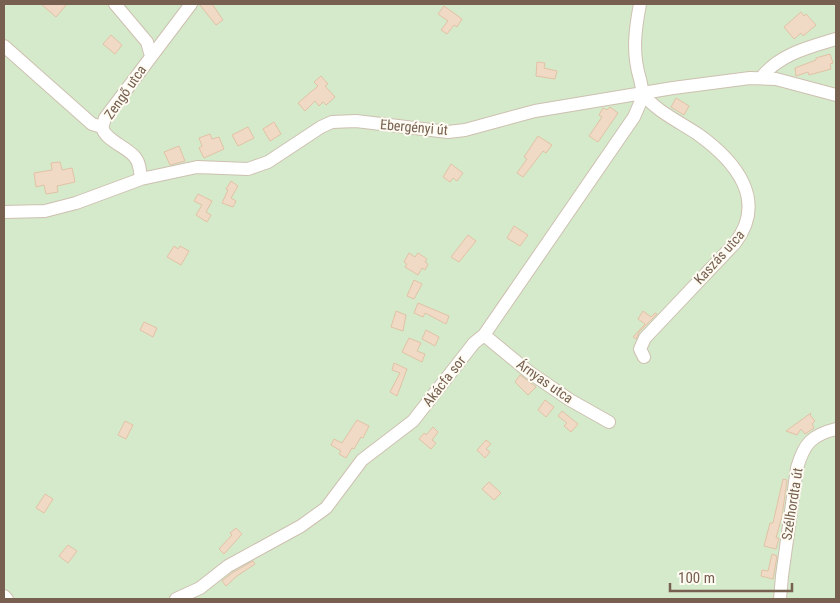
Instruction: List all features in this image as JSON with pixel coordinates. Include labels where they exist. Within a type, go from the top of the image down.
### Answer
[{"type":"street","points":[[115,4],[147,42],[152,56]]},
{"type":"street","name":"Zengő utca","points":[[141,179],[138,162],[134,155],[103,131],[102,127],[105,118],[191,4]]},
{"type":"street","points":[[640,4],[635,29],[634,55],[644,94]]},
{"type":"street","points":[[761,78],[773,65],[797,52],[836,39]]},
{"type":"street","points":[[4,46],[92,124],[102,127]]},
{"type":"street","name":"Ebergényi út","points":[[4,212],[45,211],[76,203],[141,179],[197,167],[248,169],[268,162],[321,127],[332,122],[356,121],[448,132],[465,130],[535,111],[699,84],[761,78],[794,83],[836,95]]},
{"type":"street","name":"Akácfa sor","points":[[176,599],[200,588],[228,566],[301,526],[326,508],[362,460],[413,421],[474,343],[484,335],[634,117],[644,94]]},
{"type":"street","name":"Kaszás utca","points":[[644,94],[653,104],[700,136],[728,160],[739,174],[746,190],[750,215],[736,243],[704,274],[645,338],[640,348],[644,357]]},
{"type":"street","name":"Árnyas utca","points":[[484,335],[529,372],[570,400],[609,422]]},
{"type":"street","name":"Szélhordta út","points":[[780,599],[784,557],[800,458],[810,441],[818,434],[836,429]]},
{"type":"street","points":[[4,596],[7,599]]},
{"type":"green space","points":[[4,4],[836,4],[836,599],[4,599]]},
{"type":"building","points":[[41,4],[67,4],[56,17]]},
{"type":"building","points":[[199,4],[212,4],[223,20],[216,25]]},
{"type":"building","points":[[444,6],[462,19],[457,27],[454,25],[447,34],[441,30],[448,21],[438,14]]},
{"type":"building","points":[[801,12],[804,16],[806,14],[816,25],[803,36],[801,33],[794,39],[784,27]]},
{"type":"building","points":[[111,35],[122,45],[115,54],[103,44]]},
{"type":"building","points":[[830,54],[833,63],[830,64],[831,69],[809,75],[808,72],[796,76],[795,68]]},
{"type":"building","points":[[537,62],[545,63],[544,68],[557,71],[555,79],[536,76]]},
{"type":"building","points":[[321,76],[328,84],[325,86],[335,97],[326,105],[323,102],[319,106],[315,101],[305,111],[298,103],[318,86],[314,82]]},
{"type":"building","points":[[676,98],[689,106],[684,115],[671,107]]},
{"type":"building","points":[[610,107],[618,113],[598,142],[589,136],[602,117],[599,115],[603,108],[607,110]]},
{"type":"building","points":[[274,122],[281,134],[270,141],[263,129]]},
{"type":"building","points":[[248,127],[254,138],[238,146],[232,135]]},
{"type":"building","points":[[210,134],[212,139],[219,137],[224,149],[204,158],[199,148],[202,146],[199,138]]},
{"type":"building","points":[[538,136],[552,145],[546,153],[543,151],[523,177],[517,173],[527,159],[524,157]]},
{"type":"building","points":[[179,146],[185,161],[170,165],[164,152]]},
{"type":"building","points":[[60,162],[62,170],[72,168],[75,182],[57,186],[58,192],[46,194],[44,185],[36,187],[34,173],[52,170],[51,163]]},
{"type":"building","points":[[451,164],[463,173],[457,181],[453,178],[450,182],[443,177]]},
{"type":"building","points":[[231,181],[238,186],[231,198],[236,201],[233,207],[222,203],[228,190],[226,189]]},
{"type":"building","points":[[198,194],[212,201],[206,212],[211,215],[207,222],[196,215],[202,205],[194,201]]},
{"type":"building","points":[[514,226],[528,235],[520,246],[507,238]]},
{"type":"building","points":[[468,235],[476,241],[459,262],[451,257]]},
{"type":"building","points":[[174,246],[178,249],[180,246],[189,251],[181,265],[167,257]]},
{"type":"building","points":[[409,253],[415,257],[418,253],[427,259],[425,262],[428,264],[425,270],[422,268],[418,275],[405,267],[407,264],[404,262]]},
{"type":"building","points":[[414,280],[422,284],[414,299],[407,296]]},
{"type":"building","points":[[418,303],[449,316],[446,324],[425,313],[423,317],[414,313]]},
{"type":"building","points":[[396,311],[406,315],[403,331],[391,327]]},
{"type":"building","points":[[643,311],[651,317],[655,313],[657,314],[639,332],[636,339],[633,337],[645,324],[638,319]]},
{"type":"building","points":[[144,322],[157,328],[153,337],[140,330]]},
{"type":"building","points":[[426,330],[439,337],[435,346],[422,339]]},
{"type":"building","points":[[409,338],[421,343],[417,351],[425,354],[422,362],[402,352]]},
{"type":"building","points":[[394,363],[407,369],[397,396],[390,392],[400,373],[392,370]]},
{"type":"building","points":[[520,375],[536,387],[528,395],[515,382]]},
{"type":"building","points":[[545,400],[554,407],[546,417],[538,410]]},
{"type":"building","points":[[562,411],[578,424],[571,432],[564,426],[567,423],[558,416]]},
{"type":"building","points":[[811,413],[810,415],[815,421],[812,424],[814,428],[805,434],[801,429],[797,435],[786,431]]},
{"type":"building","points":[[357,420],[369,426],[363,438],[361,437],[346,458],[339,454],[341,451],[331,445],[334,439],[342,443]]},
{"type":"building","points":[[125,421],[133,425],[126,439],[118,435]]},
{"type":"building","points":[[433,427],[438,432],[432,440],[436,443],[431,449],[419,439],[424,433],[426,435]]},
{"type":"building","points":[[486,440],[491,444],[486,449],[490,452],[485,458],[477,450]]},
{"type":"building","points":[[783,479],[787,480],[782,516],[776,538],[779,538],[776,549],[764,546],[770,523],[773,523]]},
{"type":"building","points":[[489,482],[501,493],[494,500],[482,489]]},
{"type":"building","points":[[45,494],[53,499],[44,513],[36,508]]},
{"type":"building","points":[[236,528],[242,534],[224,554],[219,549],[232,535],[230,533]]},
{"type":"building","points":[[68,545],[77,551],[68,563],[59,556]]},
{"type":"building","points":[[772,554],[777,556],[773,579],[761,576],[762,570],[768,571]]},
{"type":"building","points":[[253,561],[255,564],[226,586],[222,581],[232,573]]}]
